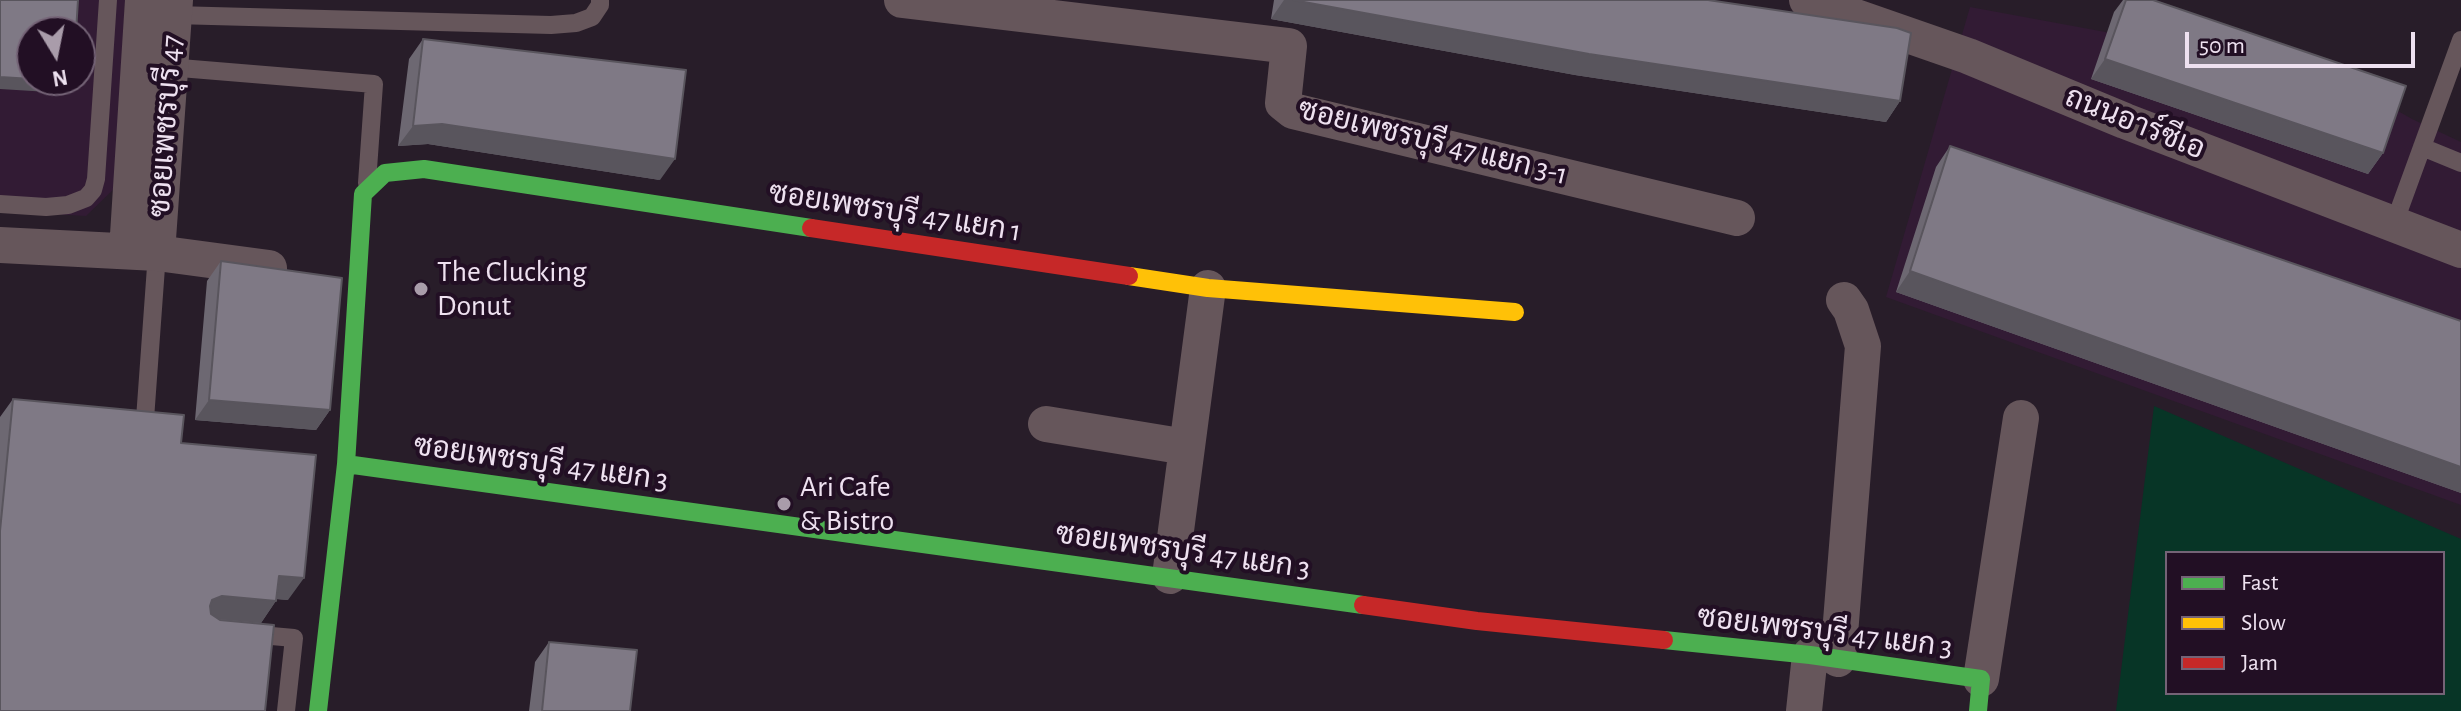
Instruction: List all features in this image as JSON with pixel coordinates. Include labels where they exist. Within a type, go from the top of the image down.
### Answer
[{"type":"street","name":"ซอยเพชรบุรี 47 แยก 3-1","points":[[902,0],[1289,46],[1283,103],[1293,111],[1737,218]]},
{"type":"street","name":"ถนนอาร์ซีเอ","points":[[1807,0],[1968,56],[2125,121],[2461,250]]},
{"type":"street","name":"ซอยเพชรบุรี 47","points":[[142,252],[168,67],[158,7]]},
{"type":"street","points":[[142,252],[158,7]]},
{"type":"street","name":"ซอยเพชรบุรี 47 แยก 1","points":[[366,190],[385,173],[424,169],[1208,288],[1515,312]]},
{"type":"street","points":[[318,711],[346,464],[327,276],[366,190]]},
{"type":"street","name":"ซอยเพชรบุรี 47","points":[[0,245],[142,252],[327,276]]},
{"type":"street","points":[[1170,576],[1208,288]]},
{"type":"street","points":[[1804,711],[1824,657],[1863,346],[1851,310],[1844,300]]},
{"type":"street","points":[[1980,695],[2021,418]]},
{"type":"street","points":[[1046,424],[1186,447]]},
{"type":"street","name":"ซอยเพชรบุรี 47 แยก 3","points":[[346,464],[1477,621],[1824,657],[1980,695]]},
{"type":"lane","points":[[0,204],[68,205],[86,198],[93,190],[108,0]]},
{"type":"lane","points":[[158,7],[551,25],[576,23],[592,17],[600,0]]},
{"type":"lane","points":[[2394,224],[2461,40]]},
{"type":"lane","points":[[168,67],[374,84],[366,190]]},
{"type":"lane","points":[[2422,147],[2461,163]]},
{"type":"lane","points":[[142,252],[145,419]]},
{"type":"lane","points":[[235,632],[294,638],[286,711]]},
{"type":"shaded area","points":[[0,0],[125,0],[116,187],[86,216],[0,211]]},
{"type":"shaded area","points":[[1970,7],[2333,74],[2412,119],[2461,142],[2461,505],[1886,297]]},
{"type":"green space","points":[[2154,406],[2461,539],[2461,711],[2116,711]]},
{"type":"building","points":[[0,0],[78,0],[77,16],[16,16],[16,78],[0,77]]},
{"type":"building","points":[[1293,0],[1708,0],[1897,28],[1911,33],[1900,101],[1589,54]]},
{"type":"building","points":[[2126,0],[2153,0],[2406,86],[2383,153],[2105,59]]},
{"type":"building","points":[[423,39],[686,70],[675,159],[442,124],[413,126]]},
{"type":"building","points":[[1950,146],[2461,321],[2461,467],[1910,271]]},
{"type":"building","points":[[221,261],[342,278],[330,410],[209,400]]},
{"type":"building","points":[[13,399],[184,415],[181,443],[316,455],[304,578],[279,576],[276,601],[222,596],[212,600],[210,606],[211,614],[220,620],[274,625],[265,711],[0,711],[0,531]]},
{"type":"building","points":[[549,642],[637,650],[630,711],[542,711]]},
{"type":"traffic: fast","points":[[318,711],[346,464],[363,194],[385,173],[424,169],[811,228]]},
{"type":"traffic: fast","points":[[346,464],[1363,605]]},
{"type":"traffic: fast","points":[[1664,640],[1810,655],[1981,679],[1978,711]]},
{"type":"traffic: slow","points":[[1129,276],[1208,288],[1515,312]]},
{"type":"traffic: jam","points":[[811,228],[1129,276]]},
{"type":"traffic: jam","points":[[1363,605],[1477,621],[1664,640]]},
{"type":"place","name":"The Clucking Donut","points":[[421,289]]},
{"type":"place","name":"Ari Cafe & Bistro","points":[[784,504]]}]
